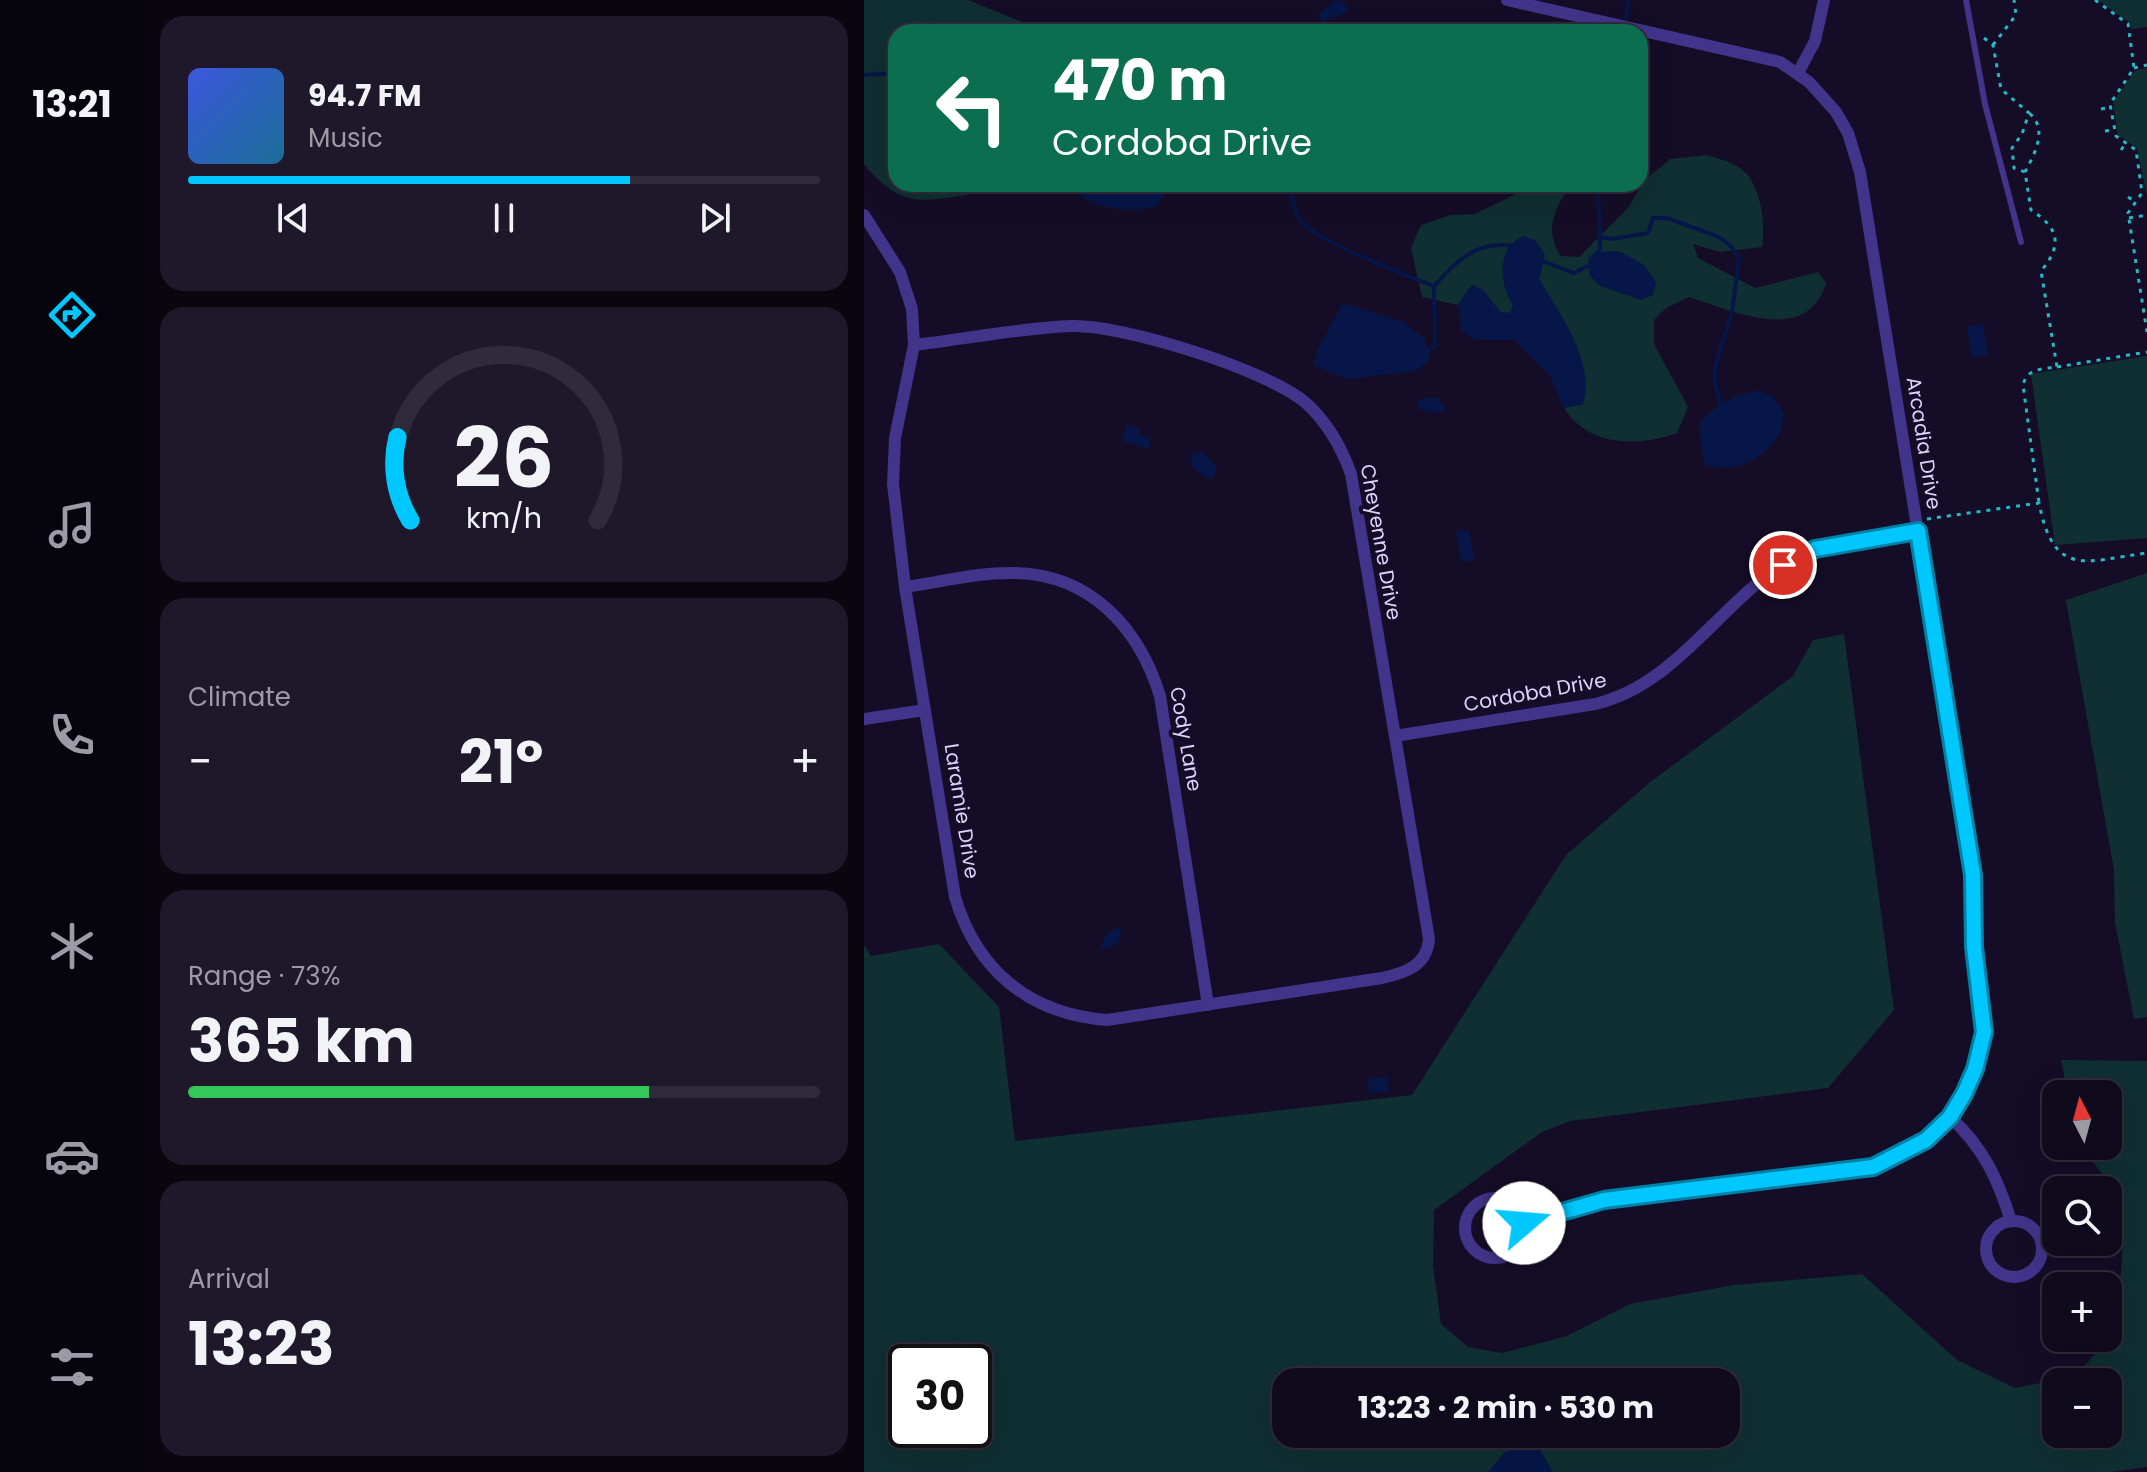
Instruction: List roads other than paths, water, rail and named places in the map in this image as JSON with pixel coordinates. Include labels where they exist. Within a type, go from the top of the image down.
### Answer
[{"type":"street","name":"Arcadia Drive","points":[[1507,0],[1618,24]]},
{"type":"street","points":[[1798,73],[1815,41],[1824,0]]},
{"type":"street","name":"Arcadia Drive","points":[[1524,1223],[1604,1200],[1873,1167],[1916,1147],[1950,1117],[1975,1069],[1984,1032],[1974,947],[1973,875],[1855,151],[1836,112],[1798,73],[1756,54],[1648,31]]},
{"type":"street","name":"Laramie Drive","points":[[864,215],[904,282],[912,309],[914,345],[892,461],[896,524],[955,897],[972,942],[995,971],[1030,1000],[1076,1017],[1127,1018],[1400,974],[1422,960]]},
{"type":"street","name":"Cheyenne Drive","points":[[914,345],[1072,326],[1109,329],[1259,376],[1306,403],[1329,428],[1351,474],[1429,939],[1422,960]]},
{"type":"street","name":"Cordoba Drive","points":[[1395,736],[1595,704],[1627,694],[1667,668],[1771,572],[1792,559],[1831,545],[1918,531]]},
{"type":"street","name":"Cody Lane","points":[[905,587],[992,574],[1038,576],[1097,599],[1132,635],[1153,673],[1160,696],[1208,1005]]},
{"type":"street","points":[[864,719],[925,710]]},
{"type":"street","points":[[1950,1117],[1983,1151],[2011,1221]]},
{"type":"street","points":[[1491,1198],[1511,1202],[1524,1223],[1523,1238],[1517,1247],[1499,1257],[1481,1254],[1468,1241],[1465,1232],[1468,1214],[1474,1206],[1491,1198]]},
{"type":"street","points":[[2011,1221],[2029,1225],[2041,1241],[2040,1260],[2027,1275],[2018,1278],[2000,1274],[1985,1253],[1989,1236],[2002,1224],[2011,1221]]},
{"type":"lane","points":[[1966,0],[1985,104],[2021,242]]},
{"type":"waterway","points":[[1625,24],[1628,0]]},
{"type":"waterway","points":[[864,75],[888,74]]},
{"type":"waterway","points":[[1291,192],[1300,220],[1323,238],[1434,286]]},
{"type":"waterway","points":[[1596,256],[1600,249],[1598,192]]},
{"type":"waterway","points":[[1600,237],[1613,239],[1648,233],[1653,218],[1667,218],[1719,237],[1731,246],[1739,260],[1732,312],[1715,366],[1715,384],[1721,404]]},
{"type":"waterway","points":[[1425,351],[1435,347],[1434,286],[1470,253],[1491,246],[1518,246]]},
{"type":"waterway","points":[[1542,261],[1574,273],[1592,264]]}]
